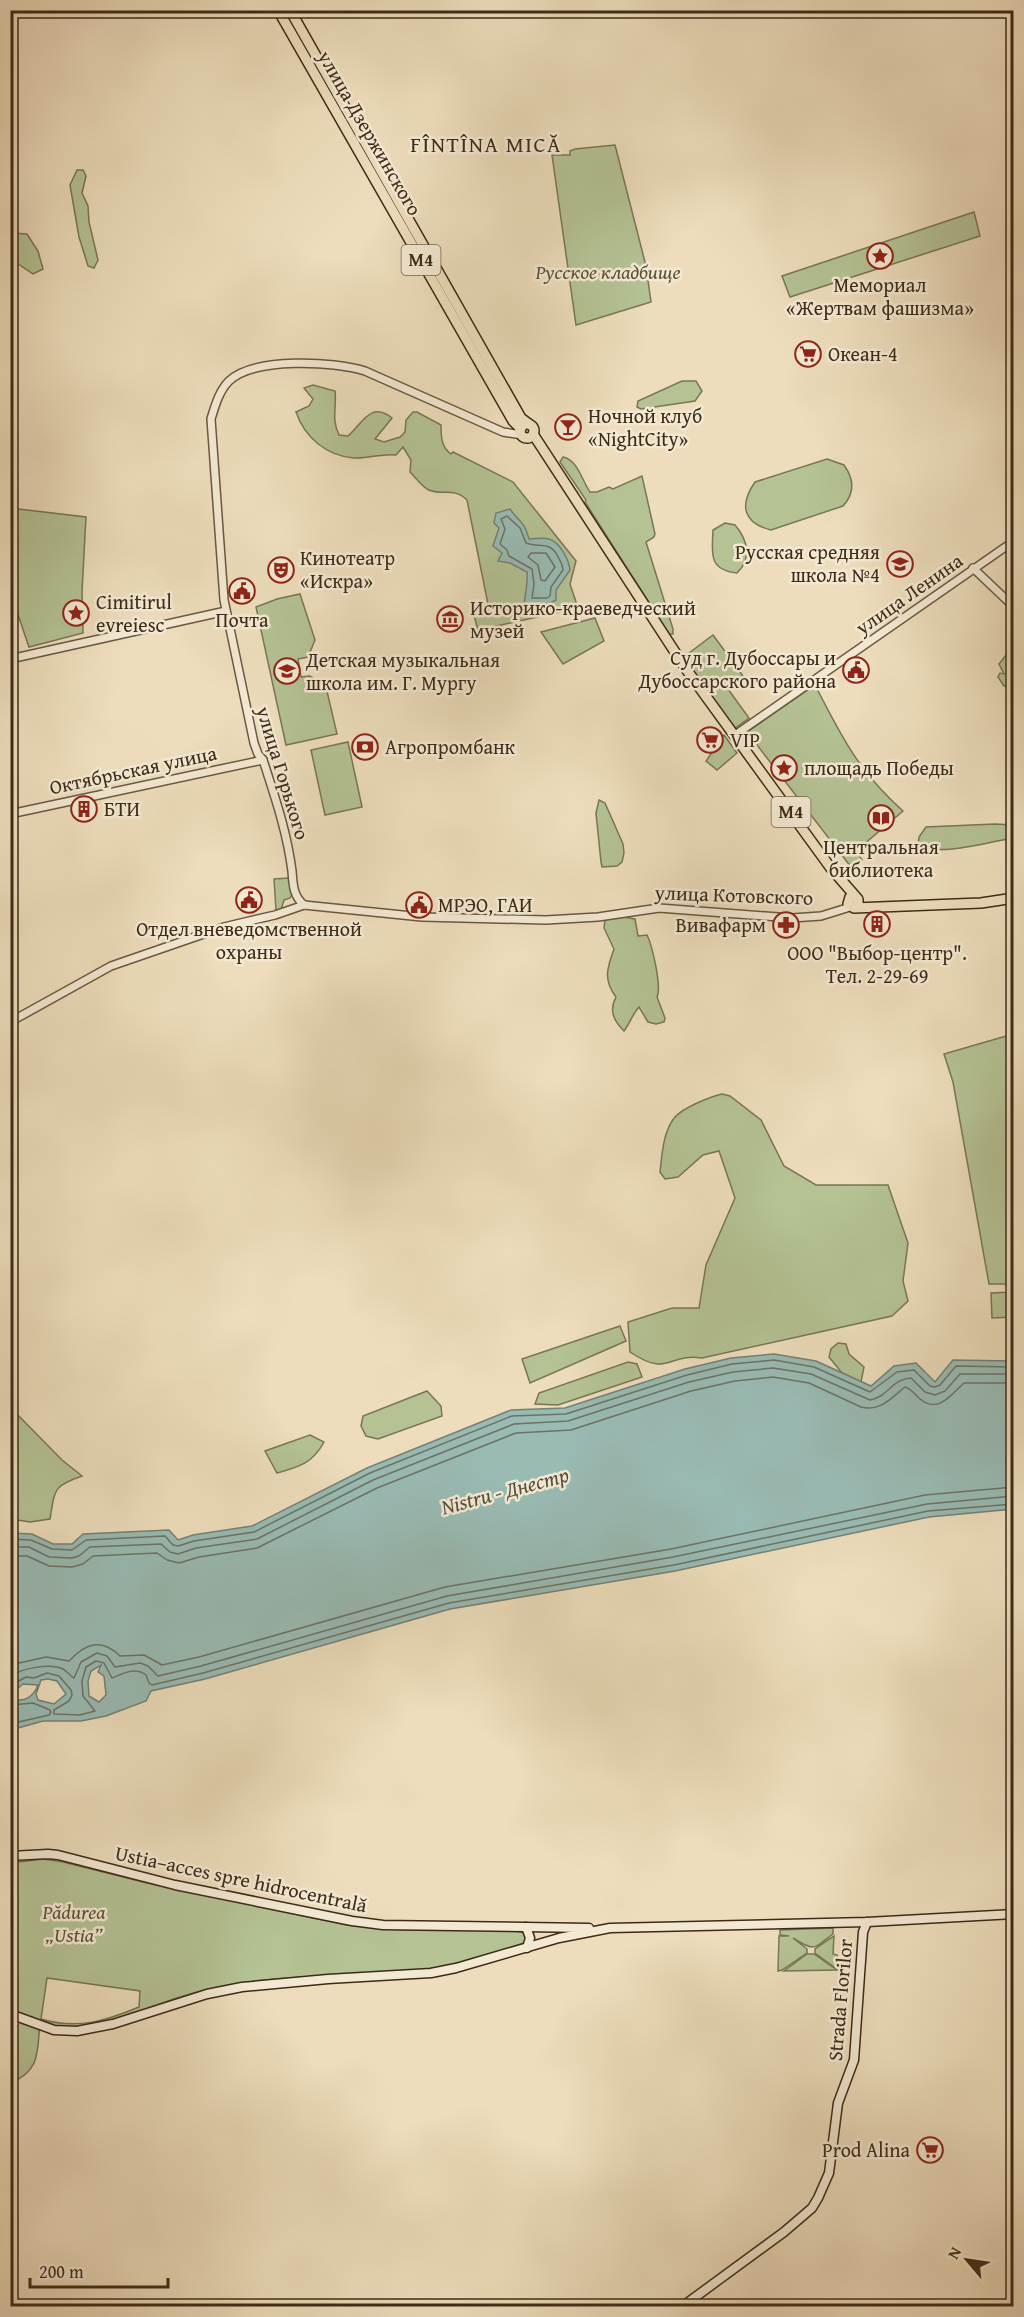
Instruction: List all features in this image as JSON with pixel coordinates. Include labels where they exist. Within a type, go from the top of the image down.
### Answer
[{"type":"highway","name":"улица Дзержинского","points":[[278,10],[507,410],[529,434]]},
{"type":"highway","name":"улица Дзержинского","points":[[290,10],[529,434],[686,669],[848,888],[852,902]]},
{"type":"highway","points":[[852,902],[867,908],[981,903],[1014,898]]},
{"type":"main road","name":"Ustia–acces spre hidrocentrală","points":[[10,1856],[58,1855],[175,1885],[352,1921],[383,1925],[610,1928]]},
{"type":"main road","points":[[10,2014],[54,2030],[77,2031],[113,2024],[207,1994],[242,1987],[431,1973],[559,1938],[610,1928],[867,1922],[1014,1914]]},
{"type":"main road","name":"Strada Florilor","points":[[683,2307],[793,2225],[812,2208],[818,2198],[829,2173],[835,2116],[855,2049],[862,1932],[867,1922]]},
{"type":"main road","points":[[526,1928],[530,1938],[527,1948]]},
{"type":"street","name":"улица Горького","points":[[304,905],[295,894],[286,833],[264,760],[258,754],[254,743],[226,611],[211,419],[222,390],[231,380],[273,365],[298,363],[346,366],[365,371],[510,434],[529,434]]},
{"type":"street","name":"улица Ленина","points":[[735,735],[1014,540]]},
{"type":"street","points":[[973,568],[1014,607]]},
{"type":"street","points":[[10,659],[226,611]]},
{"type":"street","name":"Октябрьская улица","points":[[10,814],[264,760]]},
{"type":"street","name":"улица Котовского","points":[[304,905],[422,917],[560,920],[659,908],[792,918],[821,916],[840,911],[852,902]]},
{"type":"street","points":[[10,1022],[111,966],[224,927],[275,915],[304,905]]},
{"type":"green space","name":"Русское кладбище","points":[[615,145],[646,266],[651,302],[576,325],[552,155],[570,155],[570,151],[575,149]]},
{"type":"green space","points":[[77,170],[83,170],[86,176],[82,193],[88,206],[89,222],[98,260],[94,268],[88,266],[79,237],[70,185]]},
{"type":"green space","name":"Мемориал «Жертвам фашизма»","points":[[974,212],[980,236],[790,297],[782,276]]},
{"type":"green space","points":[[11,233],[27,234],[38,251],[43,269],[33,274],[11,259]]},
{"type":"green space","points":[[682,381],[696,381],[702,391],[695,401],[641,409],[637,407],[638,401]]},
{"type":"green space","points":[[313,385],[335,391],[335,418],[339,435],[348,436],[367,416],[378,412],[392,418],[375,439],[384,442],[400,437],[405,432],[406,420],[413,412],[417,412],[441,425],[443,445],[451,454],[453,452],[513,482],[576,561],[570,584],[578,608],[478,630],[472,608],[488,604],[467,500],[452,492],[437,492],[425,487],[410,472],[411,460],[403,447],[396,455],[354,458],[335,454],[318,444],[305,430],[296,412],[309,406],[313,399],[304,388]]},
{"type":"green space","points":[[563,457],[576,466],[590,492],[609,487],[613,489],[642,476],[655,534],[646,542],[673,634],[669,634],[560,462]]},
{"type":"green space","points":[[827,459],[844,465],[850,475],[852,486],[850,496],[843,506],[771,530],[754,523],[749,518],[746,512],[747,498],[755,482]]},
{"type":"green space","points":[[10,508],[86,517],[82,592],[83,633],[29,647],[11,594]]},
{"type":"green space","points":[[725,523],[735,525],[745,543],[745,562],[737,573],[721,568],[714,559],[713,530]]},
{"type":"green space","points":[[300,594],[315,640],[308,657],[298,659],[301,677],[310,676],[326,687],[337,734],[286,745],[256,607]]},
{"type":"green space","points":[[595,618],[604,641],[563,664],[541,632]]},
{"type":"green space","points":[[713,635],[743,676],[728,689],[749,718],[734,729],[688,668],[685,656]]},
{"type":"green space","points":[[1013,646],[1014,687],[1004,686],[998,677],[1000,673],[1004,674],[999,664]]},
{"type":"green space","points":[[815,685],[852,752],[874,782],[903,811],[856,851],[862,860],[851,867],[747,732]]},
{"type":"green space","points":[[724,735],[737,753],[717,770],[706,761]]},
{"type":"green space","points":[[348,742],[362,807],[325,815],[311,750]]},
{"type":"green space","points":[[599,800],[605,803],[623,844],[622,862],[617,866],[602,867],[596,813]]},
{"type":"green space","points":[[1013,825],[1013,838],[939,850],[918,845],[919,837],[926,827]]},
{"type":"green space","points":[[289,878],[292,894],[290,898],[284,900],[281,910],[276,910],[274,879]]},
{"type":"green space","points":[[623,917],[635,919],[638,936],[647,935],[654,956],[657,997],[665,1018],[664,1022],[656,1024],[648,1022],[639,1007],[624,1031],[613,1015],[616,997],[609,985],[608,974],[614,949],[604,928],[605,920]]},
{"type":"green space","points":[[1013,1034],[1013,1284],[989,1284],[953,1082],[944,1054]]},
{"type":"green space","points":[[722,1094],[730,1096],[761,1120],[784,1166],[816,1185],[888,1185],[908,1243],[903,1281],[908,1301],[892,1316],[702,1358],[690,1357],[660,1364],[643,1360],[630,1352],[628,1322],[672,1308],[699,1308],[706,1265],[735,1198],[719,1151],[703,1155],[678,1177],[665,1179],[660,1172],[662,1151],[675,1117],[697,1103]]},
{"type":"green space","points":[[1013,1292],[1013,1317],[992,1318],[991,1293]]},
{"type":"green space","points":[[620,1326],[626,1341],[530,1383],[522,1359]]},
{"type":"green space","points":[[838,1343],[846,1344],[849,1354],[864,1367],[861,1382],[842,1373],[829,1357],[831,1349]]},
{"type":"green space","points":[[628,1362],[637,1364],[642,1377],[558,1405],[535,1404],[539,1393]]},
{"type":"green space","points":[[427,1391],[441,1406],[442,1416],[378,1439],[366,1436],[361,1426],[363,1416]]},
{"type":"green space","points":[[11,1408],[62,1460],[82,1476],[65,1483],[57,1490],[50,1519],[30,1522],[11,1519]]},
{"type":"green space","points":[[310,1435],[324,1442],[315,1455],[299,1466],[277,1473],[265,1451]]},
{"type":"green space","name":"Pădurea „Ustia”","points":[[43,1859],[63,1862],[147,1883],[347,1925],[409,1930],[506,1930],[526,1933],[527,1942],[462,1963],[436,1968],[273,1979],[209,1989],[92,2025],[57,2026],[40,2022],[36,2059],[33,2066],[21,2078],[11,2083],[11,1863]],"holes":[[[47,1978],[140,1991],[139,2007],[103,2020],[67,2024],[41,2019]]]},
{"type":"green space","points":[[833,1928],[833,1934],[814,1947],[793,1938],[807,1949],[807,1953],[778,1971],[779,1936],[789,1936],[780,1935],[780,1930]]},
{"type":"green space","points":[[834,1936],[833,1954],[837,1955],[838,1970],[815,1953],[815,1949]]},
{"type":"green space","points":[[807,1954],[814,1954],[837,1970],[784,1971]]},
{"type":"water","points":[[510,509],[523,525],[529,539],[545,538],[553,541],[560,547],[568,561],[570,570],[556,590],[556,600],[549,604],[524,605],[527,572],[510,563],[498,561],[502,553],[493,546],[499,528],[494,523],[496,513]]},
{"type":"water","name":"Nistru - Днестр","points":[[774,1354],[816,1361],[871,1386],[894,1366],[916,1363],[935,1382],[953,1360],[1013,1361],[1013,1509],[929,1517],[675,1571],[450,1609],[205,1679],[151,1691],[146,1701],[106,1716],[81,1721],[43,1721],[11,1730],[11,1698],[20,1700],[28,1698],[38,1685],[23,1684],[11,1694],[11,1533],[32,1534],[53,1544],[72,1544],[83,1534],[169,1530],[178,1540],[193,1535],[252,1526],[367,1468],[511,1410],[565,1408],[685,1369],[731,1358]],"holes":[[[101,1665],[98,1672],[104,1676],[106,1695],[99,1702],[89,1696],[88,1681],[91,1671]],[[41,1680],[57,1681],[66,1694],[54,1704],[38,1700],[36,1694]]]},
{"type":"place","name":"Мемориал «Жертвам фашизма»","points":[[880,256]]},
{"type":"place","name":"Океан-4","points":[[808,354]]},
{"type":"place","name":"Ночной клуб «NightCity»","points":[[568,427]]},
{"type":"place","name":"Русская средняя школа №4","points":[[900,564]]},
{"type":"place","name":"Кинотеатр «Искра»","points":[[281,570]]},
{"type":"place","name":"Почта","points":[[242,591]]},
{"type":"place","name":"Cimitirul evreiesc","points":[[76,613]]},
{"type":"place","name":"Историко-краеведческий музей","points":[[450,619]]},
{"type":"place","name":"Суд г. Дубоссары и Дубоссарского района","points":[[856,670]]},
{"type":"place","name":"Детская музыкальная школа им. Г. Мургу","points":[[287,671]]},
{"type":"place","name":"VIP","points":[[710,740]]},
{"type":"place","name":"Агропромбанк","points":[[365,747]]},
{"type":"place","name":"площадь Победы","points":[[784,768]]},
{"type":"place","name":"БТИ","points":[[84,809]]},
{"type":"place","name":"Центральная библиотека","points":[[881,818]]},
{"type":"place","name":"Отдел вневедомственной охраны","points":[[249,900]]},
{"type":"place","name":"МРЭО, ГАИ","points":[[419,905]]},
{"type":"place","name":"ООО \"Выбор-центр\". Тел. 2-29-69","points":[[877,924]]},
{"type":"place","name":"Вивафарм","points":[[786,925]]},
{"type":"place","name":"Prod Alina","points":[[930,2150]]},
{"type":"district","name":"FÎNTÎNA MICĂ","points":[[486,144]]}]
